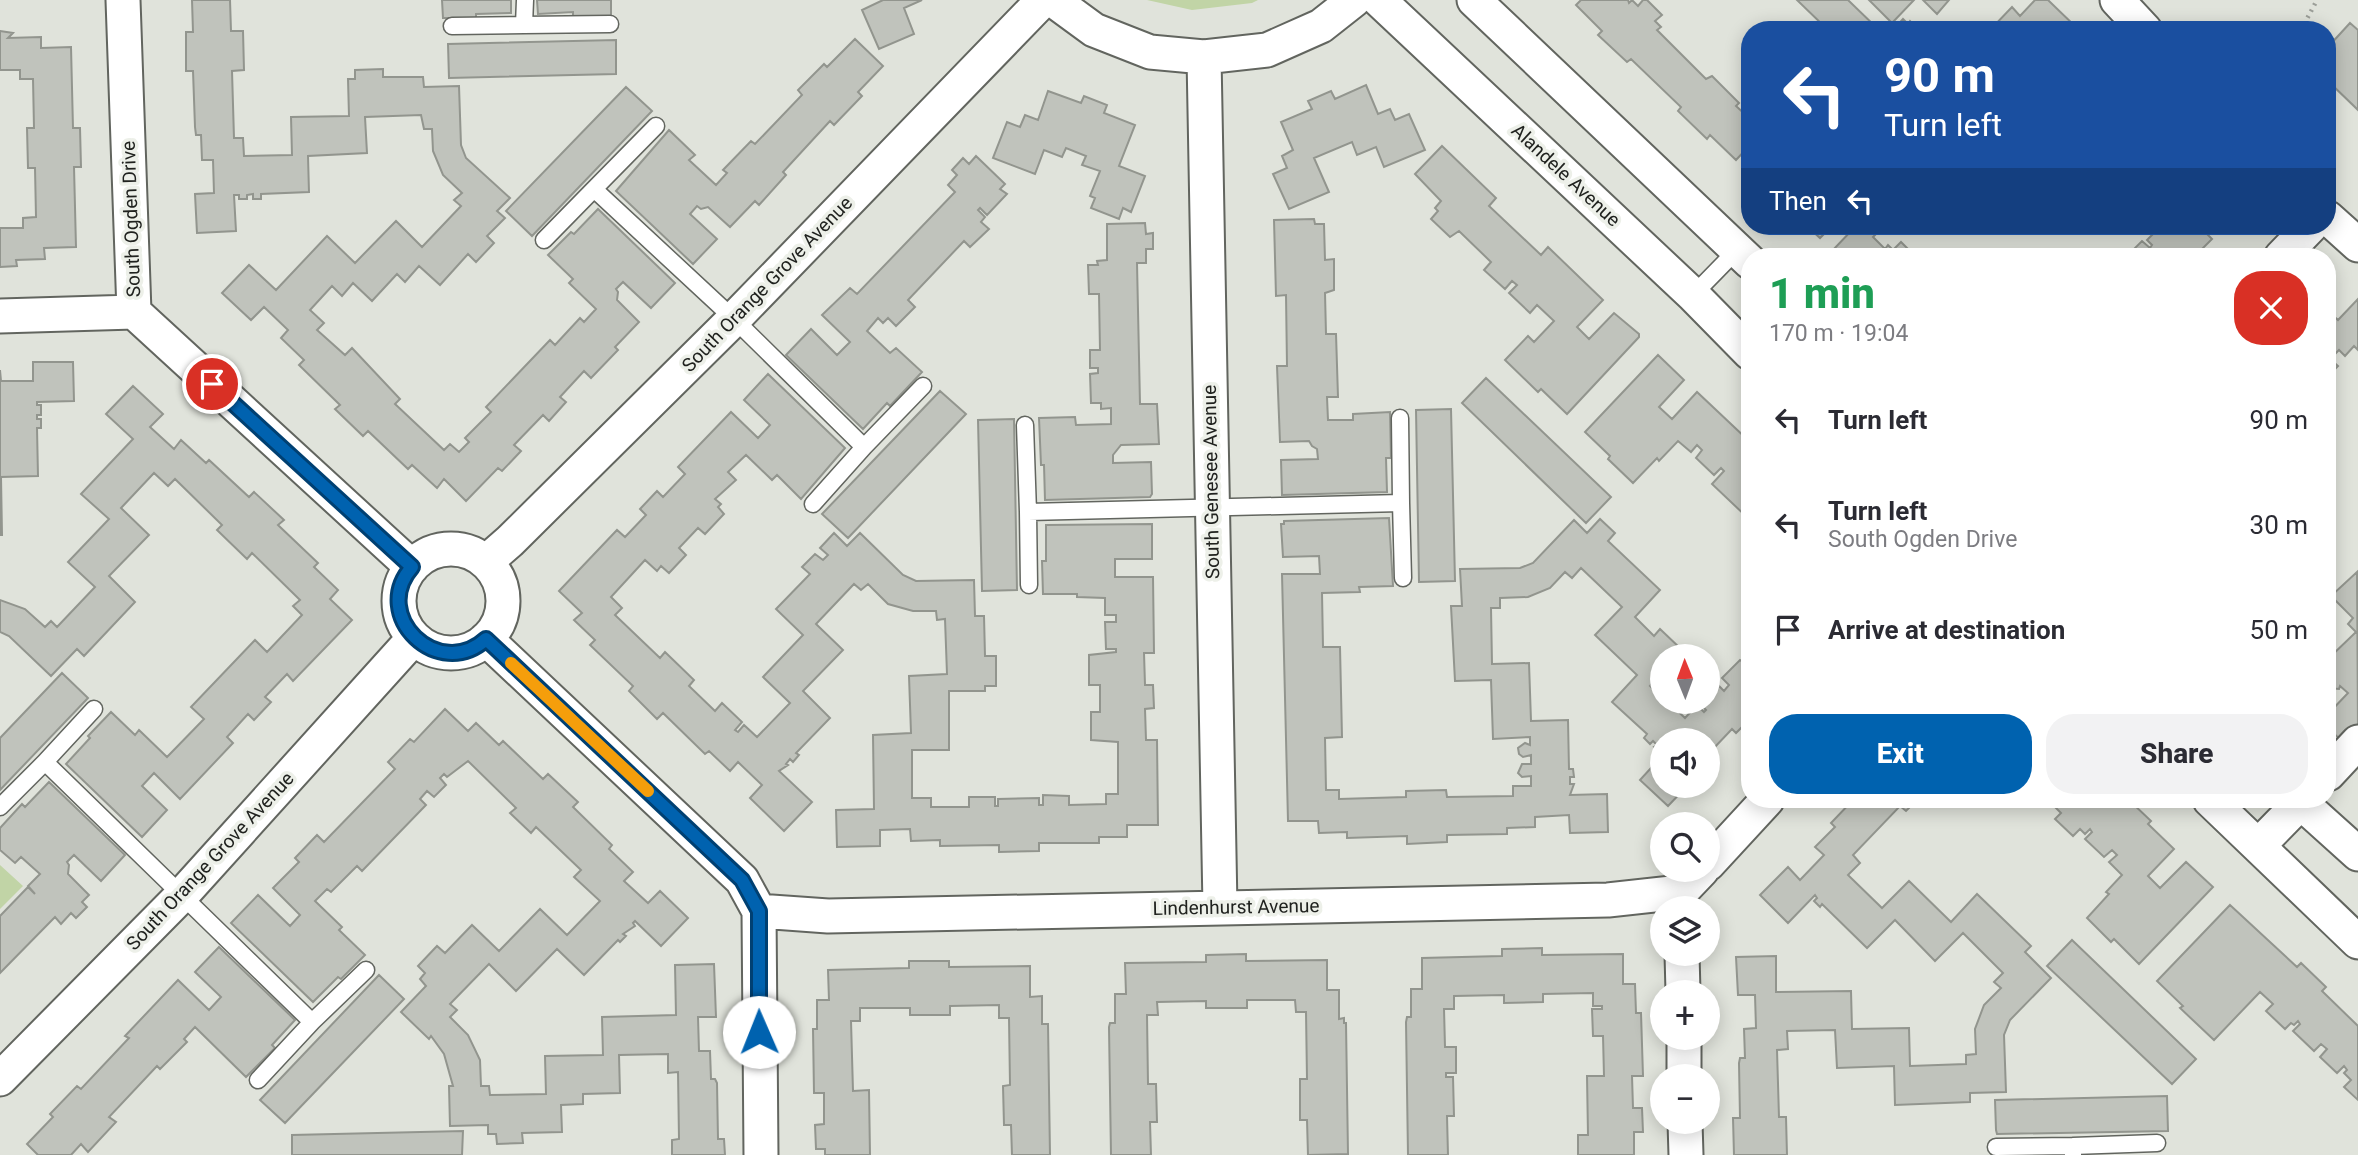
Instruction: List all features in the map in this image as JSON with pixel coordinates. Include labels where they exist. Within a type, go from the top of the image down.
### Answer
[{"type":"street","name":"South Ogden Drive","points":[[123,0],[134,313],[412,567]]},
{"type":"street","name":"South Orange Grove Avenue","points":[[486,562],[734,319],[1043,0]]},
{"type":"street","points":[[1053,0],[1094,30],[1150,52],[1204,57],[1267,50],[1321,26],[1354,0]]},
{"type":"street","name":"Alandele Avenue","points":[[1379,0],[1693,295],[1741,345]]},
{"type":"street","points":[[1474,0],[1741,252]]},
{"type":"street","points":[[2117,0],[2137,21]]},
{"type":"street","name":"South Genesee Avenue","points":[[1204,57],[1220,907]]},
{"type":"street","points":[[2336,225],[2358,245]]},
{"type":"street","points":[[2290,248],[2302,235]]},
{"type":"street","points":[[0,316],[134,313]]},
{"type":"street","points":[[458,549],[486,562],[496,574],[502,589],[503,605],[499,621],[486,639],[463,652],[445,652],[428,648],[414,638],[404,624],[399,607],[400,590],[406,573],[429,554],[443,550],[458,549]]},
{"type":"street","name":"South Orange Grove Avenue","points":[[0,1079],[182,895],[414,638]]},
{"type":"street","points":[[486,639],[742,880],[759,911],[761,1155]]},
{"type":"street","points":[[2336,765],[2358,742]]},
{"type":"street","points":[[1720,851],[1760,808]]},
{"type":"street","points":[[2218,808],[2358,942]]},
{"type":"street","points":[[2258,846],[2294,808]]},
{"type":"street","points":[[2308,808],[2358,855]]},
{"type":"street","name":"Lindenhurst Avenue","points":[[759,911],[834,916],[1608,900],[1689,890]]},
{"type":"street","points":[[1685,1134],[1686,1155]]},
{"type":"lane","points":[[524,0],[524,25]]},
{"type":"lane","points":[[452,26],[610,24]]},
{"type":"lane","points":[[544,240],[656,126]]},
{"type":"lane","points":[[594,188],[734,319],[864,447]]},
{"type":"lane","points":[[1693,295],[1741,257]]},
{"type":"lane","points":[[813,504],[923,386]]},
{"type":"lane","points":[[1399,418],[1403,578]]},
{"type":"lane","points":[[1025,425],[1029,585]]},
{"type":"lane","points":[[1028,512],[1401,503]]},
{"type":"lane","points":[[0,807],[94,709]]},
{"type":"lane","points":[[45,762],[312,1022]]},
{"type":"lane","points":[[258,1080],[312,1022],[366,970]]},
{"type":"lane","points":[[1996,1147],[2073,1151],[2157,1143]]},
{"type":"path","points":[[2306,21],[2318,0]]},
{"type":"green space","points":[[1147,0],[1258,0],[1192,10]]},
{"type":"green space","points":[[0,865],[23,886],[0,909]]},
{"type":"building","points":[[192,0],[230,0],[231,31],[243,31],[244,70],[232,71],[234,138],[243,138],[244,156],[292,155],[291,117],[349,116],[348,79],[355,79],[355,70],[383,69],[383,77],[423,77],[424,87],[459,86],[461,145],[466,158],[510,198],[497,211],[505,218],[487,236],[494,243],[476,262],[468,254],[440,285],[419,266],[405,282],[397,274],[372,301],[353,283],[342,296],[332,286],[310,310],[324,323],[317,330],[345,355],[352,348],[400,399],[395,404],[444,450],[450,444],[459,452],[469,442],[465,438],[491,412],[486,407],[550,340],[555,345],[580,318],[584,322],[596,309],[569,283],[573,279],[548,255],[571,232],[574,234],[598,209],[675,283],[651,308],[623,282],[616,289],[617,300],[639,322],[615,347],[618,350],[591,378],[584,371],[560,397],[566,402],[549,421],[543,415],[514,445],[521,451],[502,471],[498,468],[466,501],[444,479],[437,488],[412,465],[408,469],[368,431],[363,436],[335,409],[340,405],[299,365],[304,360],[281,338],[288,330],[264,307],[251,320],[222,293],[249,265],[276,290],[327,236],[355,263],[396,221],[422,247],[461,206],[454,200],[462,193],[443,175],[433,151],[432,129],[424,129],[421,115],[365,117],[367,153],[308,156],[309,192],[261,194],[261,199],[253,199],[253,194],[247,195],[247,199],[239,199],[239,195],[234,195],[236,231],[197,233],[195,194],[214,193],[213,160],[202,160],[201,135],[196,135],[193,71],[186,71],[186,32],[193,32]]},
{"type":"building","points":[[442,0],[511,0],[511,13],[476,14],[476,18],[443,18]]},
{"type":"building","points":[[537,0],[611,0],[611,16],[573,17],[573,12],[538,14]]},
{"type":"building","points":[[883,0],[922,0],[904,8],[914,34],[879,49],[862,10]]},
{"type":"building","points":[[1581,0],[1628,0],[1629,3],[1632,0],[1638,6],[1643,0],[1647,0],[1662,15],[1655,21],[1661,27],[1657,30],[1706,79],[1712,76],[1739,103],[1736,106],[1741,111],[1741,155],[1736,160],[1710,135],[1707,139],[1678,111],[1681,107],[1631,59],[1627,62],[1598,35],[1602,31],[1576,5]]},
{"type":"building","points":[[1797,0],[1848,0],[1870,21],[1819,21]]},
{"type":"building","points":[[1869,0],[1914,0],[1894,21],[1890,21]]},
{"type":"building","points":[[1923,0],[1949,0],[1937,14]]},
{"type":"building","points":[[2035,0],[2048,0],[2070,21],[1999,21],[2012,7],[2020,16]]},
{"type":"building","points":[[2350,23],[2358,30],[2358,110],[2336,89],[2336,38]]},
{"type":"building","points":[[0,31],[13,33],[8,38],[41,37],[41,48],[71,47],[73,128],[80,128],[81,167],[74,167],[76,247],[44,248],[45,259],[16,260],[17,266],[0,267],[0,228],[23,228],[23,218],[36,217],[35,168],[28,168],[27,128],[34,128],[33,79],[20,79],[20,70],[0,70]]},
{"type":"building","points":[[855,39],[883,66],[858,92],[862,96],[834,125],[830,121],[783,172],[786,175],[759,205],[755,201],[730,227],[708,207],[701,209],[697,206],[690,214],[717,239],[693,264],[616,191],[669,130],[695,155],[689,160],[716,185],[727,173],[723,170],[751,141],[755,144],[802,95],[798,90],[824,64],[827,67]]},
{"type":"building","points":[[616,40],[616,74],[449,78],[448,44]]},
{"type":"building","points":[[1366,85],[1378,114],[1390,109],[1395,120],[1409,114],[1425,150],[1384,167],[1376,147],[1357,155],[1352,142],[1314,158],[1329,192],[1289,209],[1273,174],[1287,168],[1282,156],[1293,150],[1281,122],[1312,109],[1308,101],[1331,91],[1335,99]]},
{"type":"building","points":[[626,87],[652,111],[532,236],[506,211]]},
{"type":"building","points":[[1048,91],[1081,103],[1084,96],[1107,105],[1104,113],[1135,125],[1119,166],[1145,176],[1131,212],[1123,208],[1119,219],[1091,208],[1095,198],[1090,196],[1100,171],[1082,165],[1086,156],[1066,148],[1062,157],[1044,150],[1035,174],[993,158],[1007,122],[1020,127],[1025,115],[1038,120]]},
{"type":"building","points":[[1442,146],[1496,198],[1489,206],[1541,255],[1548,247],[1603,300],[1577,327],[1589,339],[1614,313],[1639,334],[1567,414],[1541,389],[1538,392],[1505,360],[1528,336],[1534,342],[1554,321],[1537,305],[1530,313],[1509,293],[1517,285],[1512,281],[1505,289],[1484,270],[1491,262],[1459,231],[1450,237],[1431,219],[1438,211],[1435,208],[1441,201],[1415,174]]},
{"type":"building","points":[[976,156],[1005,184],[1000,189],[1007,194],[987,215],[980,208],[978,210],[985,217],[981,222],[989,229],[970,247],[964,241],[908,300],[915,307],[896,326],[888,318],[883,323],[878,318],[867,331],[890,353],[896,348],[922,372],[890,406],[887,403],[863,429],[786,355],[811,329],[837,355],[850,342],[822,315],[850,288],[857,294],[955,192],[948,185],[957,175],[952,170],[963,158],[969,164]]},
{"type":"building","points":[[1314,219],[1315,224],[1324,224],[1325,260],[1334,259],[1334,290],[1325,293],[1326,334],[1336,334],[1338,397],[1327,397],[1328,420],[1353,420],[1353,414],[1390,412],[1391,458],[1386,458],[1387,492],[1282,495],[1281,460],[1318,459],[1317,449],[1309,441],[1280,442],[1277,366],[1287,366],[1286,295],[1276,296],[1274,220]]},
{"type":"building","points":[[1145,223],[1146,234],[1153,233],[1153,249],[1146,249],[1146,263],[1137,263],[1140,404],[1157,404],[1159,444],[1121,445],[1113,455],[1113,463],[1151,462],[1152,494],[1150,497],[1045,500],[1039,418],[1075,417],[1076,425],[1111,424],[1111,408],[1101,409],[1101,403],[1091,403],[1090,374],[1098,373],[1098,368],[1090,368],[1090,350],[1100,350],[1099,294],[1089,294],[1088,265],[1098,265],[1097,261],[1107,260],[1107,224]]},
{"type":"building","points":[[1847,235],[1875,235],[1873,237],[1884,248],[1835,248]]},
{"type":"building","points":[[2152,235],[2208,235],[2212,239],[2203,248],[2150,248],[2152,245],[2147,240]]},
{"type":"building","points":[[2142,241],[2150,248],[2135,248]]},
{"type":"building","points":[[1901,242],[1907,248],[1895,248]]},
{"type":"building","points":[[2358,299],[2358,350],[2354,346],[2345,356],[2339,350],[2336,353],[2336,318],[2338,320]]},
{"type":"building","points":[[1658,355],[1684,380],[1659,407],[1672,419],[1697,392],[1741,434],[1741,511],[1712,484],[1724,471],[1721,468],[1714,475],[1696,458],[1702,450],[1697,445],[1691,452],[1678,441],[1633,483],[1585,432]]},
{"type":"building","points":[[33,362],[73,362],[74,401],[37,402],[37,405],[41,405],[41,415],[37,415],[37,419],[41,419],[41,428],[37,428],[38,476],[1,477],[0,535],[0,370],[1,381],[33,381]]},
{"type":"building","points":[[768,374],[845,448],[801,499],[777,475],[772,480],[746,455],[728,472],[736,480],[715,499],[721,504],[718,507],[724,514],[705,534],[698,528],[679,548],[686,555],[669,573],[661,566],[657,571],[645,560],[611,597],[622,608],[615,615],[660,658],[665,652],[694,680],[689,686],[715,711],[722,703],[742,722],[735,730],[738,732],[744,725],[757,737],[790,703],[763,677],[803,635],[776,609],[810,574],[802,567],[815,554],[823,560],[828,555],[820,548],[834,533],[847,546],[860,533],[903,575],[916,581],[974,580],[975,616],[984,616],[985,656],[996,656],[996,686],[985,686],[985,691],[949,691],[949,750],[912,750],[912,798],[931,798],[931,807],[969,807],[969,797],[995,797],[995,806],[998,806],[998,799],[1039,798],[1039,805],[1043,805],[1043,795],[1069,796],[1069,805],[1106,804],[1106,794],[1118,794],[1118,742],[1091,740],[1091,712],[1100,712],[1100,685],[1089,685],[1089,655],[1116,652],[1116,649],[1106,649],[1105,622],[1116,622],[1116,615],[1105,615],[1105,598],[1077,597],[1077,594],[1043,594],[1042,561],[1046,561],[1046,525],[1152,524],[1152,559],[1115,559],[1115,577],[1153,577],[1154,653],[1144,653],[1145,685],[1153,685],[1154,708],[1145,709],[1146,740],[1157,740],[1158,825],[1127,825],[1127,837],[1099,837],[1099,843],[1039,843],[1039,851],[999,852],[999,845],[940,846],[940,840],[911,841],[910,829],[880,830],[880,846],[837,847],[836,810],[874,809],[873,735],[911,733],[909,676],[947,674],[945,619],[937,620],[936,611],[913,611],[888,604],[868,584],[861,590],[854,584],[816,624],[843,650],[803,691],[830,718],[796,753],[799,755],[793,762],[790,759],[786,764],[788,765],[779,771],[812,802],[784,831],[750,798],[762,785],[738,762],[730,771],[709,751],[705,754],[663,713],[657,719],[629,691],[633,686],[590,645],[595,640],[574,620],[582,613],[559,591],[617,530],[625,537],[646,515],[640,509],[657,491],[663,497],[685,474],[678,467],[731,412],[758,438],[770,425],[744,400]]},
{"type":"building","points":[[1486,378],[1611,497],[1586,523],[1462,403]]},
{"type":"building","points":[[133,386],[163,414],[150,427],[174,449],[181,440],[206,463],[209,460],[249,497],[254,492],[284,520],[278,525],[318,563],[314,567],[338,590],[330,599],[352,620],[293,681],[287,674],[265,697],[271,702],[254,720],[248,714],[227,737],[233,743],[180,799],[154,773],[142,786],[167,810],[142,837],[66,764],[111,712],[135,735],[139,730],[167,757],[204,719],[191,707],[255,640],[267,652],[302,615],[293,606],[300,600],[252,553],[247,559],[217,530],[222,525],[175,479],[168,486],[154,473],[121,508],[149,535],[109,576],[135,602],[84,656],[77,649],[51,676],[9,636],[0,632],[0,600],[25,609],[45,627],[51,621],[57,627],[95,587],[68,562],[109,519],[81,494],[133,439],[106,414]]},
{"type":"building","points":[[940,391],[966,414],[848,538],[822,514]]},
{"type":"building","points":[[1451,409],[1455,581],[1419,582],[1416,410]]},
{"type":"building","points":[[1014,419],[1017,590],[982,591],[978,420]]},
{"type":"building","points":[[1389,518],[1393,586],[1359,587],[1360,592],[1322,593],[1323,647],[1340,647],[1342,737],[1325,738],[1326,790],[1339,790],[1339,799],[1406,797],[1406,791],[1446,790],[1447,797],[1513,796],[1513,786],[1531,786],[1531,776],[1522,777],[1518,773],[1522,764],[1531,764],[1531,755],[1523,757],[1518,748],[1525,743],[1530,745],[1530,737],[1493,739],[1491,680],[1455,681],[1451,606],[1462,606],[1460,569],[1520,568],[1533,563],[1574,520],[1587,533],[1600,519],[1615,533],[1608,541],[1660,590],[1635,617],[1654,636],[1660,629],[1676,644],[1650,644],[1650,714],[1681,714],[1685,718],[1689,714],[1720,714],[1720,687],[1724,691],[1729,685],[1722,678],[1740,660],[1741,728],[1736,733],[1732,729],[1720,742],[1720,728],[1650,728],[1650,744],[1644,738],[1647,734],[1612,702],[1637,675],[1595,635],[1622,607],[1581,568],[1572,578],[1565,572],[1550,588],[1528,597],[1500,598],[1500,608],[1491,608],[1492,664],[1529,663],[1531,721],[1568,720],[1569,769],[1573,769],[1574,777],[1570,777],[1570,784],[1574,784],[1570,795],[1607,794],[1608,832],[1570,833],[1569,815],[1535,817],[1535,827],[1507,828],[1507,834],[1447,835],[1447,842],[1407,844],[1407,836],[1347,838],[1347,832],[1319,833],[1318,821],[1288,821],[1282,574],[1320,574],[1319,556],[1283,557],[1281,524],[1284,524],[1284,521]]},
{"type":"building","points":[[2357,572],[2358,734],[2346,745],[2336,736],[2336,706],[2348,693],[2340,686],[2336,689],[2336,651],[2356,632],[2348,624],[2353,618],[2336,601],[2336,591]]},
{"type":"building","points":[[62,673],[88,698],[0,790],[0,738]]},
{"type":"building","points":[[445,709],[468,731],[476,723],[499,745],[503,741],[543,779],[548,774],[578,802],[573,807],[612,845],[609,849],[633,872],[624,881],[648,903],[660,891],[688,918],[661,946],[635,921],[635,926],[623,934],[626,936],[620,942],[618,940],[584,975],[557,949],[516,991],[489,964],[450,1004],[457,1010],[450,1017],[468,1035],[480,1060],[481,1086],[489,1086],[490,1095],[546,1094],[545,1056],[603,1055],[602,1017],[676,1015],[675,965],[714,964],[716,1017],[698,1017],[699,1051],[710,1051],[711,1079],[715,1079],[717,1083],[718,1139],[724,1139],[725,1155],[672,1155],[672,1140],[679,1139],[678,1072],[668,1073],[668,1054],[619,1055],[620,1093],[583,1094],[583,1104],[561,1105],[562,1132],[522,1133],[523,1143],[497,1144],[496,1134],[488,1134],[488,1125],[450,1126],[449,1086],[453,1086],[444,1054],[431,1036],[429,1039],[401,1012],[426,986],[420,979],[425,973],[418,966],[437,946],[445,953],[472,925],[499,951],[540,909],[567,935],[600,901],[574,877],[581,870],[536,827],[531,833],[510,813],[516,808],[468,761],[447,777],[444,774],[440,778],[446,785],[434,797],[427,791],[420,799],[426,805],[362,871],[357,866],[331,892],[327,889],[315,901],[342,927],[339,930],[365,955],[313,1002],[231,923],[258,895],[290,926],[300,915],[273,888],[299,862],[295,858],[317,835],[324,842],[395,769],[388,762],[410,739],[414,742]]},
{"type":"building","points":[[1650,769],[1650,789],[1640,780]]},
{"type":"building","points":[[49,782],[125,855],[101,881],[74,855],[67,862],[68,874],[89,895],[82,902],[87,907],[76,918],[71,913],[61,924],[55,917],[0,973],[0,916],[28,887],[35,894],[28,886],[40,874],[21,857],[15,863],[0,850],[0,828],[22,804],[25,807]]},
{"type":"building","points":[[1659,798],[1676,798],[1668,806]]},
{"type":"building","points":[[1845,808],[1898,808],[1853,855],[1860,863],[1848,875],[1882,908],[1909,881],[1951,922],[1977,894],[2031,946],[2025,952],[2051,978],[2010,1020],[2004,1035],[2006,1092],[1970,1093],[1970,1102],[1895,1105],[1894,1066],[1837,1068],[1835,1030],[1787,1031],[1788,1049],[1777,1050],[1779,1117],[1786,1117],[1787,1155],[1734,1155],[1733,1118],[1740,1118],[1739,1063],[1740,1058],[1745,1058],[1744,1029],[1756,1028],[1755,995],[1738,995],[1736,957],[1776,956],[1776,992],[1851,991],[1852,1029],[1909,1028],[1910,1066],[1966,1064],[1966,1055],[1976,1054],[1975,1029],[1984,1005],[2001,988],[1994,982],[2003,973],[1963,933],[1935,961],[1895,920],[1867,948],[1822,904],[1820,907],[1814,901],[1817,898],[1815,895],[1788,923],[1760,895],[1788,867],[1800,880],[1824,855],[1815,847],[1835,827],[1831,823]]},
{"type":"building","points":[[2056,808],[2137,808],[2151,821],[2148,824],[2174,849],[2148,876],[2160,888],[2186,862],[2213,887],[2139,964],[2114,939],[2111,942],[2087,918],[2122,875],[2109,862],[2117,855],[2112,850],[2104,857],[2085,839],[2092,832],[2090,829],[2085,834],[2080,829],[2073,836],[2055,819],[2061,813]]},
{"type":"building","points":[[2230,905],[2297,967],[2301,963],[2326,987],[2322,991],[2358,1026],[2358,1100],[2344,1087],[2351,1080],[2344,1073],[2347,1070],[2344,1066],[2337,1073],[2320,1057],[2327,1049],[2321,1044],[2314,1051],[2293,1031],[2300,1024],[2298,1021],[2285,1029],[2266,1011],[2273,1004],[2260,992],[2214,1040],[2180,1008],[2183,1006],[2157,981]]},
{"type":"building","points":[[2072,940],[2196,1059],[2172,1084],[2047,966]]},
{"type":"building","points":[[219,947],[295,1020],[272,1045],[275,1048],[246,1077],[195,1027],[184,1039],[187,1042],[160,1069],[157,1066],[109,1117],[116,1122],[88,1152],[81,1144],[71,1155],[38,1155],[27,1144],[53,1117],[50,1114],[77,1086],[81,1089],[129,1038],[125,1036],[178,980],[209,1010],[221,997],[195,972]]},
{"type":"building","points":[[1542,948],[1542,955],[1623,954],[1623,984],[1635,984],[1636,1013],[1641,1013],[1643,1076],[1632,1076],[1633,1108],[1642,1108],[1643,1132],[1634,1132],[1634,1155],[1578,1155],[1578,1135],[1588,1135],[1587,1076],[1604,1076],[1603,1036],[1593,1036],[1592,1009],[1602,1009],[1602,1006],[1593,1006],[1593,993],[1543,994],[1543,1002],[1504,1003],[1504,995],[1454,996],[1454,1009],[1444,1009],[1445,1047],[1456,1047],[1456,1073],[1446,1073],[1446,1077],[1453,1077],[1454,1116],[1447,1116],[1448,1155],[1408,1155],[1406,1022],[1407,1017],[1411,1017],[1411,989],[1422,989],[1422,958],[1502,956],[1502,949]]},
{"type":"building","points":[[1246,954],[1246,961],[1327,960],[1327,990],[1339,990],[1339,1019],[1344,1018],[1346,1023],[1348,1154],[1308,1155],[1307,1120],[1300,1120],[1300,1079],[1307,1079],[1306,1012],[1296,1012],[1295,1000],[1247,1000],[1247,1008],[1206,1008],[1206,1001],[1157,1002],[1158,1015],[1147,1015],[1148,1084],[1156,1084],[1157,1122],[1150,1122],[1151,1155],[1111,1155],[1109,1027],[1110,1023],[1115,1023],[1115,994],[1126,994],[1125,963],[1206,962],[1206,955]]},
{"type":"building","points":[[909,961],[949,961],[949,967],[1030,966],[1030,997],[1042,996],[1042,1024],[1048,1024],[1050,1155],[1012,1155],[1011,1125],[1004,1125],[1003,1086],[1010,1085],[1009,1018],[999,1018],[999,1005],[950,1006],[950,1015],[910,1015],[910,1008],[860,1008],[860,1021],[851,1021],[853,1091],[869,1090],[870,1155],[825,1155],[825,1149],[816,1149],[815,1125],[824,1124],[824,1093],[814,1093],[813,1029],[817,1029],[817,1000],[829,1000],[828,970],[909,968]]},
{"type":"building","points":[[379,975],[404,999],[285,1123],[260,1100]]},
{"type":"building","points":[[2167,1096],[2168,1131],[1997,1134],[1996,1130],[1995,1100]]},
{"type":"building","points":[[463,1131],[462,1155],[292,1155],[292,1135]]},
{"type":"slow traffic","points":[[511,663],[648,791]]},
{"type":"route","points":[[212,384],[412,567],[406,573],[400,590],[399,607],[404,624],[414,638],[428,648],[445,652],[463,652],[486,639],[742,880],[759,911],[759,1032]]}]
